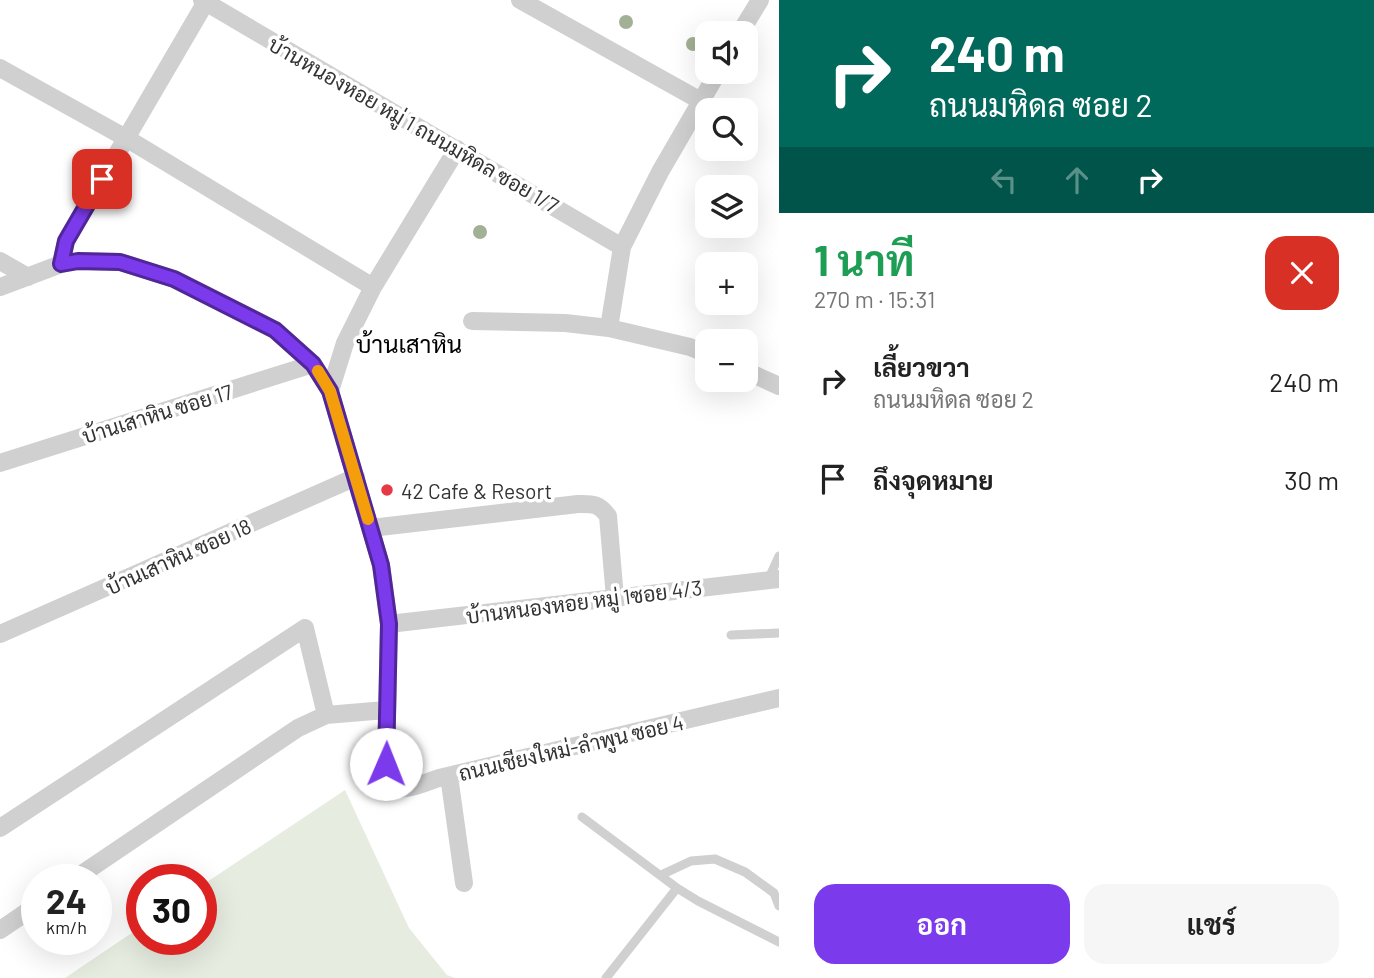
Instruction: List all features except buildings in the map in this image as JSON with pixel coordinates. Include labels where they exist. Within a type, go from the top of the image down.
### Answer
[{"type":"street","points":[[520,0],[696,98]]},
{"type":"street","points":[[747,21],[760,0]]},
{"type":"street","points":[[61,264],[66,241],[205,1]]},
{"type":"street","name":"บ้านหนองหอย หมู่ 1 ถนนมหิดล ซอย 1/7","points":[[205,1],[622,247]]},
{"type":"street","points":[[0,68],[126,138],[373,287]]},
{"type":"street","points":[[609,328],[622,247],[695,111]]},
{"type":"street","points":[[330,391],[345,343],[373,287],[457,149]]},
{"type":"street","points":[[0,261],[27,276]]},
{"type":"street","name":"ถนนเชียงใหม่-ลำพูน ซอย 4","points":[[0,287],[61,264],[78,261],[120,262],[174,279],[275,330],[313,364],[330,391],[381,565],[389,624],[386,764],[389,786],[394,789],[779,698]]},
{"type":"street","points":[[472,321],[565,323],[609,328],[695,349]]},
{"type":"street","name":"บ้านเสาหิน ซอย 17","points":[[0,463],[313,364]]},
{"type":"street","points":[[758,376],[779,386]]},
{"type":"street","name":"บ้านเสาหิน ซอย 18","points":[[0,634],[356,477]]},
{"type":"street","points":[[371,528],[594,504],[602,508],[608,516],[615,598]]},
{"type":"street","name":"บ้านหนองหอย หมู่ 1ซอย 4/3","points":[[389,624],[774,579]]},
{"type":"street","points":[[0,828],[305,628],[326,715]]},
{"type":"street","points":[[98,864],[298,729],[326,715],[386,710]]},
{"type":"street","points":[[449,776],[464,883]]},
{"type":"street","points":[[0,930],[21,916]]},
{"type":"lane","points":[[774,579],[779,556]]},
{"type":"lane","points":[[731,635],[779,632]]},
{"type":"lane","points":[[582,817],[677,888],[779,942]]},
{"type":"lane","points":[[660,875],[691,861],[715,859],[745,872],[774,893],[779,906]]},
{"type":"lane","points":[[606,978],[677,888]]},
{"type":"shaded area","points":[[345,790],[409,928],[447,975],[455,978],[65,978],[99,955],[112,955],[112,946],[126,937],[126,955],[217,955],[217,875]]},
{"type":"slow traffic","points":[[318,371],[330,391],[368,519]]},
{"type":"place","name":"42 Cafe & Resort","points":[[387,490]]},
{"type":"district","name":"บ้านเสาหิน","points":[[409,343]]},
{"type":"route","points":[[102,179],[66,241],[61,264],[78,261],[120,262],[174,279],[275,330],[313,364],[330,391],[381,565],[386,596],[390,638],[386,764]]}]
